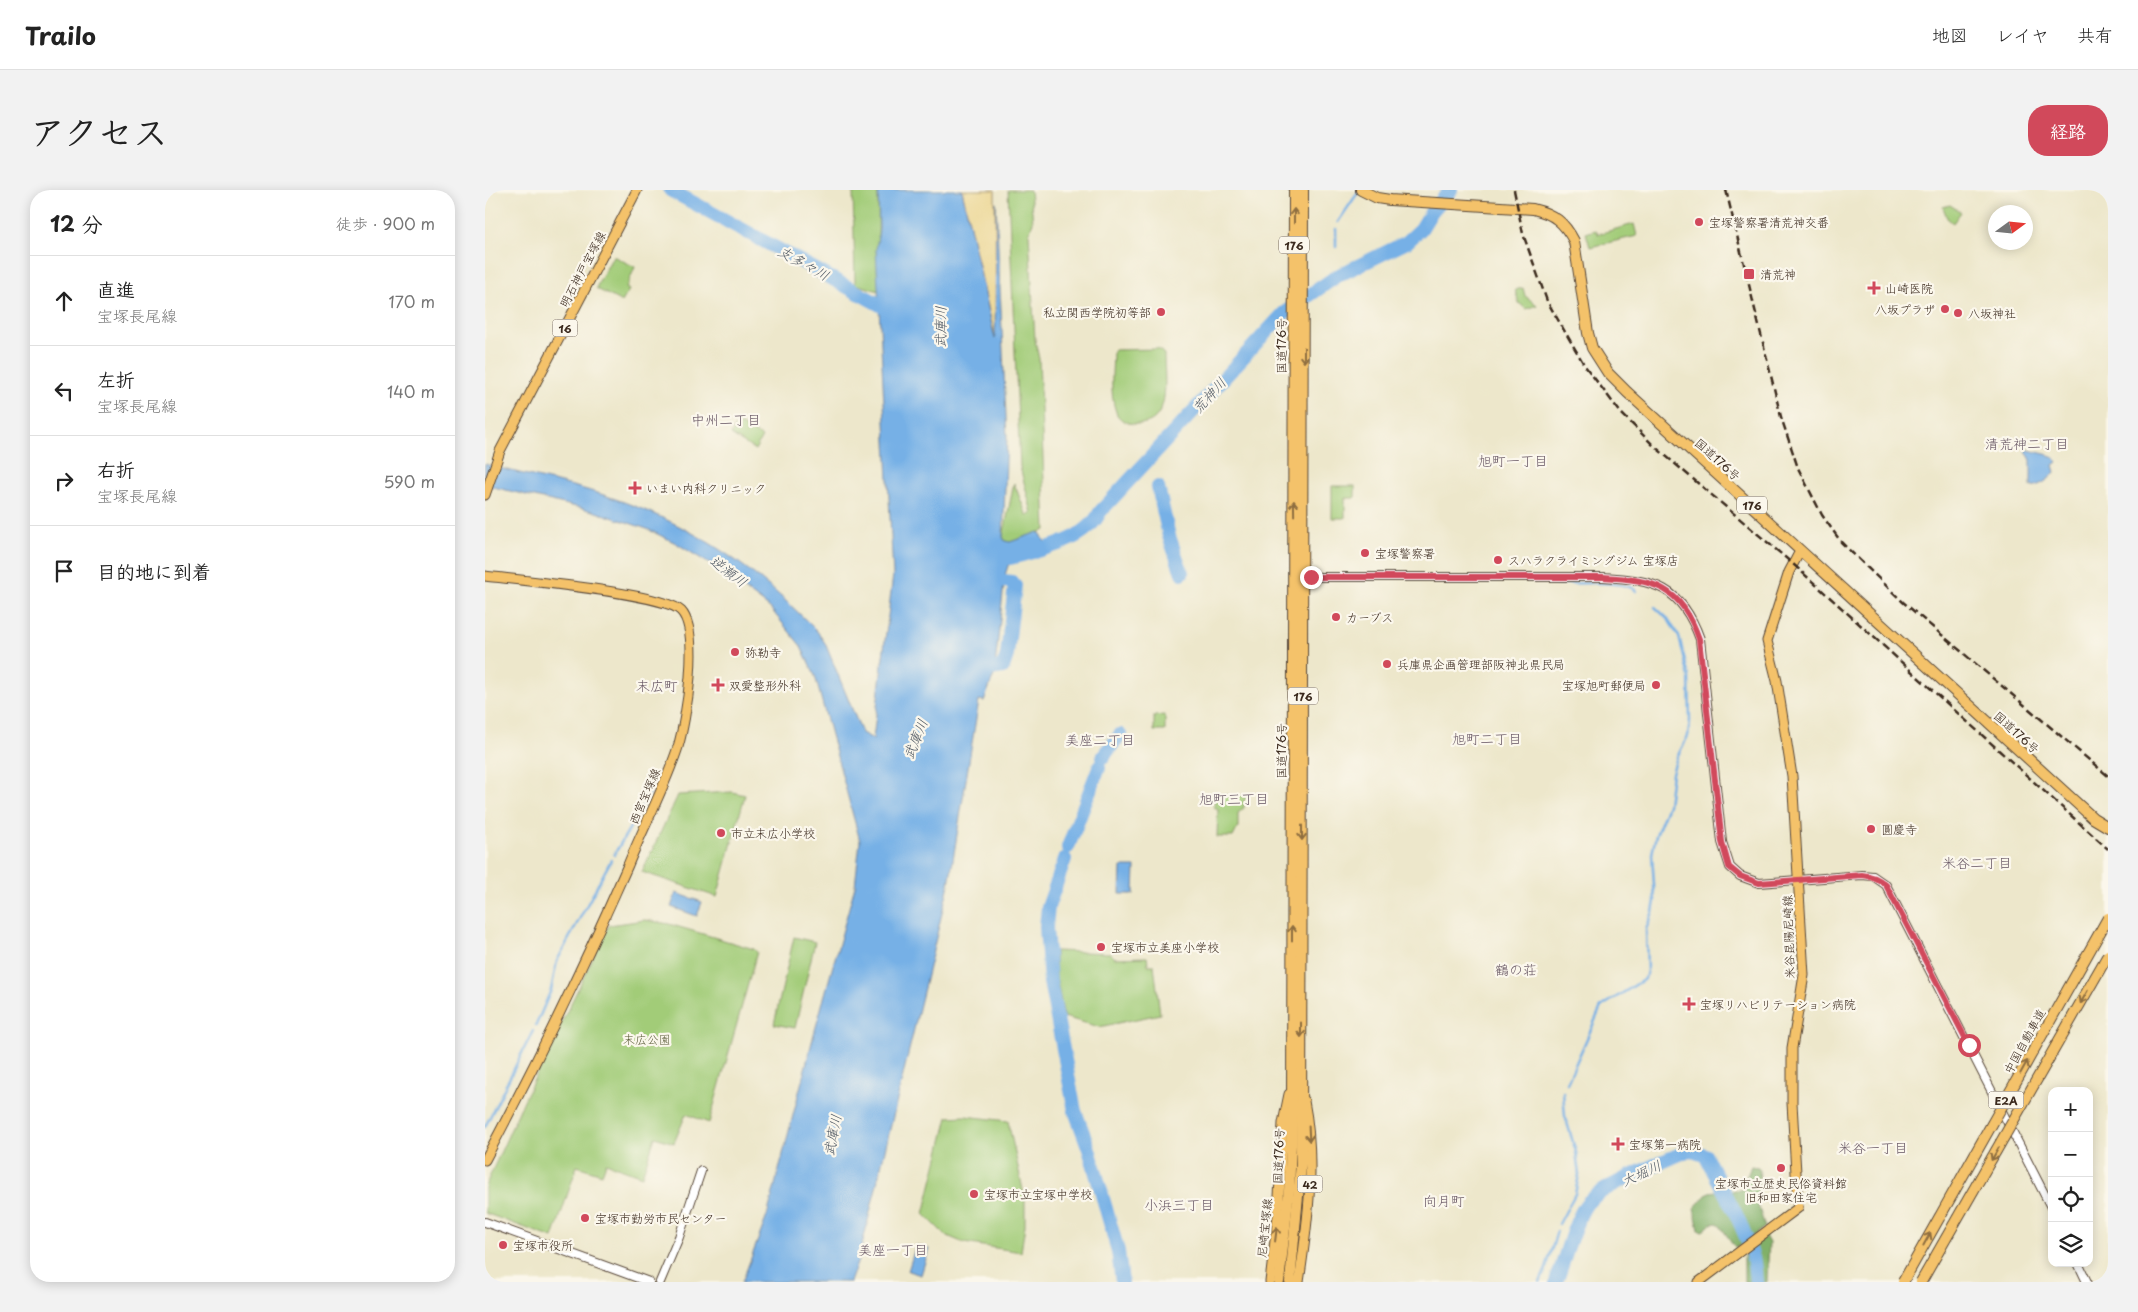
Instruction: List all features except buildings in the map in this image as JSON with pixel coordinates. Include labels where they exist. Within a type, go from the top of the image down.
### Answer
[{"type":"highway","name":"国道176号","points":[[1294,190],[1300,299],[1294,312],[1298,577]]},
{"type":"highway","name":"国道176号","points":[[1279,1282],[1291,1164],[1296,1086],[1300,299],[1303,190]]},
{"type":"highway","name":"国道176号","points":[[1363,191],[1377,198],[1438,204],[1533,209],[1559,218],[1574,240],[1591,348],[1608,373],[1800,551],[2086,811],[2108,827]]},
{"type":"highway","name":"中国自動車道","points":[[1903,1282],[2108,918]]},
{"type":"highway","name":"E2A","points":[[1921,1282],[2108,955]]},
{"type":"highway","name":"国道176号","points":[[1290,1282],[1301,1164],[1296,1086]]},
{"type":"main road","name":"明石神戸宝塚線","points":[[485,495],[493,466],[637,190]]},
{"type":"main road","name":"米谷昆陽尼崎線","points":[[1699,1282],[1798,1208],[1792,1103],[1792,1048],[1804,976],[1792,776],[1777,681],[1767,641],[1789,572],[1800,551]]},
{"type":"main road","name":"西宮宝塚線","points":[[485,576],[603,591],[665,602],[678,608],[683,613],[689,626],[691,644],[685,711],[678,748],[603,922],[525,1085],[485,1160]]},
{"type":"main road","name":"尼崎宝塚線","points":[[1270,1282],[1278,1215],[1283,1123],[1296,1086]]},
{"type":"main road","name":"42","points":[[1296,1086],[1308,1123],[1310,1178],[1299,1282]]},
{"type":"street","points":[[1298,577],[1603,577],[1639,579],[1668,592],[1682,604],[1693,621],[1699,639],[1722,842],[1729,867],[1740,876],[1759,883],[1862,875],[1873,876],[1886,885],[2048,1201]]},
{"type":"street","points":[[660,1282],[679,1237],[701,1171]]},
{"type":"street","points":[[485,1222],[649,1282]]},
{"type":"street","points":[[2080,1267],[2087,1282]]},
{"type":"green space","points":[[853,190],[878,190],[879,291],[855,284]]},
{"type":"green space","points":[[1008,190],[1030,190],[1033,222],[1029,234],[1035,340],[1039,359],[1046,530],[1010,542],[1005,541],[1003,537],[1014,483],[1027,516],[1032,513],[1020,467]]},
{"type":"green space","points":[[1950,205],[1961,212],[1953,223],[1947,218],[1943,207]]},
{"type":"green space","points":[[1634,224],[1637,236],[1590,247],[1586,233],[1596,230],[1598,234]]},
{"type":"green space","points":[[613,256],[635,267],[626,288],[629,290],[622,302],[597,289]]},
{"type":"green space","points":[[1523,288],[1525,296],[1537,305],[1526,309],[1519,303],[1515,290]]},
{"type":"green space","points":[[1158,349],[1164,354],[1165,388],[1161,410],[1155,418],[1146,423],[1134,424],[1125,422],[1120,419],[1114,405],[1112,389],[1113,350]]},
{"type":"green space","points":[[740,424],[762,437],[755,450],[731,435],[735,426]]},
{"type":"green space","points":[[1332,486],[1355,486],[1355,498],[1345,498],[1345,518],[1332,518]]},
{"type":"green space","points":[[1165,715],[1165,731],[1154,731],[1154,716]]},
{"type":"green space","points":[[732,792],[745,795],[717,897],[642,872],[678,795]]},
{"type":"green space","points":[[1215,794],[1248,796],[1244,801],[1244,808],[1238,813],[1238,827],[1233,837],[1217,837],[1218,809],[1214,807]]},
{"type":"green space","name":"末広公園","points":[[645,920],[669,924],[754,949],[757,952],[709,1123],[686,1114],[674,1143],[655,1137],[642,1176],[606,1163],[602,1174],[577,1166],[553,1238],[485,1213],[485,1187],[525,1098],[609,925]]},
{"type":"green space","points":[[794,937],[815,942],[795,1028],[774,1024]]},
{"type":"green space","points":[[1055,951],[1110,953],[1115,958],[1147,957],[1148,965],[1154,965],[1160,1014],[1099,1027],[1064,1017],[1056,976]]},
{"type":"green space","points":[[965,1116],[1008,1121],[1025,1199],[1025,1225],[1021,1252],[964,1243],[945,1235],[924,1214],[948,1117]]},
{"type":"green space","points":[[1751,1166],[1758,1167],[1760,1170],[1757,1202],[1765,1227],[1739,1247],[1735,1247],[1718,1223],[1711,1224],[1703,1231],[1699,1230],[1694,1208],[1709,1192],[1717,1191],[1722,1197],[1734,1190],[1741,1190]]},
{"type":"green space","points":[[1765,1236],[1769,1243],[1767,1282],[1744,1282],[1744,1253]]},
{"type":"sand","points":[[962,190],[995,190],[996,342]]},
{"type":"water","points":[[878,190],[962,190],[995,339],[996,202],[1007,437],[1003,537],[1005,541],[1010,542],[1038,532],[1046,544],[1009,563],[1005,575],[994,675],[984,701],[979,700],[949,884],[859,1258],[850,1282],[742,1282],[767,1216],[855,886],[860,841],[815,676],[801,646],[770,608],[721,571],[676,543],[647,529],[593,511],[485,485],[485,464],[572,486],[624,502],[653,513],[679,526],[728,555],[773,590],[817,631],[825,643],[862,733],[873,739],[893,575],[876,250],[879,229]]},
{"type":"water","points":[[2025,449],[2053,456],[2057,462],[2053,465],[2055,472],[2050,477],[2031,487],[2031,460]]},
{"type":"water","points":[[1121,867],[1135,867],[1134,894],[1120,894]]},
{"type":"water","points":[[676,893],[702,902],[697,916],[671,907]]},
{"type":"water","points":[[916,1245],[929,1249],[921,1275],[908,1271]]},
{"type":"waterway","name":"支多々川","points":[[670,190],[895,313]]},
{"type":"waterway","name":"荒神川","points":[[1010,558],[1048,548],[1073,538],[1084,531],[1284,313],[1337,276],[1407,242],[1421,229],[1432,211],[1451,190]]},
{"type":"waterway","points":[[1338,222],[1359,191]]},
{"type":"waterway","points":[[1336,229],[1336,247]]},
{"type":"waterway","points":[[1158,487],[1169,536],[1182,573]]},
{"type":"waterway","points":[[976,671],[1003,667],[1007,655],[1015,585],[1012,582],[988,579]]},
{"type":"waterway","points":[[1552,584],[1609,584],[1630,587],[1636,591]]},
{"type":"waterway","points":[[1567,1083],[1601,1007],[1643,980],[1647,974],[1646,929],[1655,901],[1652,854],[1656,835],[1668,805],[1672,773],[1677,757],[1688,736],[1690,721],[1689,677],[1679,637],[1668,619],[1655,607]]},
{"type":"waterway","points":[[1103,757],[1120,735]]},
{"type":"waterway","points":[[1068,847],[1099,767]]},
{"type":"waterway","points":[[614,855],[650,793]]},
{"type":"waterway","points":[[1065,859],[1048,907],[1046,927],[1050,982],[1075,1111],[1089,1149],[1118,1251],[1122,1282]]},
{"type":"waterway","points":[[536,1025],[551,990],[557,961],[611,860]]},
{"type":"waterway","points":[[485,1127],[533,1031]]},
{"type":"waterway","points":[[1559,1224],[1575,1194],[1579,1175],[1576,1152],[1565,1116],[1563,1092]]},
{"type":"waterway","name":"大堀川","points":[[1556,1282],[1576,1224],[1585,1206],[1592,1199],[1617,1183],[1689,1150],[1705,1155],[1731,1204],[1748,1242],[1756,1282]]},
{"type":"waterway","points":[[1540,1282],[1546,1269],[1557,1231]]},
{"type":"railway","points":[[1514,190],[1523,234],[1547,301],[1585,366],[1621,413],[1653,445],[1793,564],[2108,849]]},
{"type":"railway","points":[[1726,190],[1781,417],[1798,468],[1822,515],[1841,542],[1903,602],[2108,776]]},
{"type":"place","name":"宝塚警察署清荒神交番","points":[[1699,222]]},
{"type":"place","name":"清荒神","points":[[1749,274]]},
{"type":"place","name":"山崎医院","points":[[1874,288]]},
{"type":"place","name":"八坂プラザ","points":[[1945,309]]},
{"type":"place","name":"私立関西学院初等部","points":[[1161,312]]},
{"type":"place","name":"八坂神社","points":[[1958,313]]},
{"type":"place","name":"いまい内科クリニック","points":[[635,488]]},
{"type":"place","name":"宝塚警察署","points":[[1365,553]]},
{"type":"place","name":"スハラクライミングジム 宝塚店","points":[[1498,560]]},
{"type":"place","name":"カーブス","points":[[1336,617]]},
{"type":"place","name":"弥勒寺","points":[[735,652]]},
{"type":"place","name":"兵庫県企画管理部阪神北県民局","points":[[1387,664]]},
{"type":"place","name":"双愛整形外科","points":[[718,685]]},
{"type":"place","name":"宝塚旭町郵便局","points":[[1656,685]]},
{"type":"place","name":"圓慶寺","points":[[1871,829]]},
{"type":"place","name":"市立末広小学校","points":[[721,833]]},
{"type":"place","name":"宝塚市立美座小学校","points":[[1101,947]]},
{"type":"place","name":"宝塚リハビリテーション病院","points":[[1689,1004]]},
{"type":"place","name":"宝塚第一病院","points":[[1618,1144]]},
{"type":"place","name":"宝塚市立歴史民俗資料館 旧和田家住宅","points":[[1781,1168]]},
{"type":"place","name":"宝塚市立宝塚中学校","points":[[974,1194]]},
{"type":"place","name":"宝塚市勤労市民センター","points":[[585,1218]]},
{"type":"place","name":"宝塚市役所","points":[[503,1245]]},
{"type":"district","name":"中州二丁目","points":[[726,419]]},
{"type":"district","name":"清荒神二丁目","points":[[2027,443]]},
{"type":"district","name":"旭町一丁目","points":[[1513,460]]},
{"type":"district","name":"末広町","points":[[657,685]]},
{"type":"district","name":"旭町二丁目","points":[[1487,738]]},
{"type":"district","name":"美座二丁目","points":[[1100,739]]},
{"type":"district","name":"旭町三丁目","points":[[1234,798]]},
{"type":"district","name":"米谷二丁目","points":[[1977,862]]},
{"type":"district","name":"鶴の荘","points":[[1516,969]]},
{"type":"district","name":"米谷一丁目","points":[[1873,1147]]},
{"type":"district","name":"向月町","points":[[1444,1200]]},
{"type":"district","name":"小浜三丁目","points":[[1179,1204]]},
{"type":"district","name":"美座一丁目","points":[[893,1249]]},
{"type":"route","points":[[1311,577],[1603,577],[1639,579],[1668,592],[1682,604],[1693,621],[1699,639],[1722,842],[1729,867],[1740,876],[1759,883],[1862,875],[1873,876],[1881,880],[1886,885],[1909,927],[1969,1045]]},
{"type":"water label","name":"武庫川","points":[[940,327]]},
{"type":"water label","name":"逆瀬川","points":[[729,571]]},
{"type":"water label","name":"武庫川","points":[[915,739]]},
{"type":"water label","name":"武庫川","points":[[832,1135]]}]
